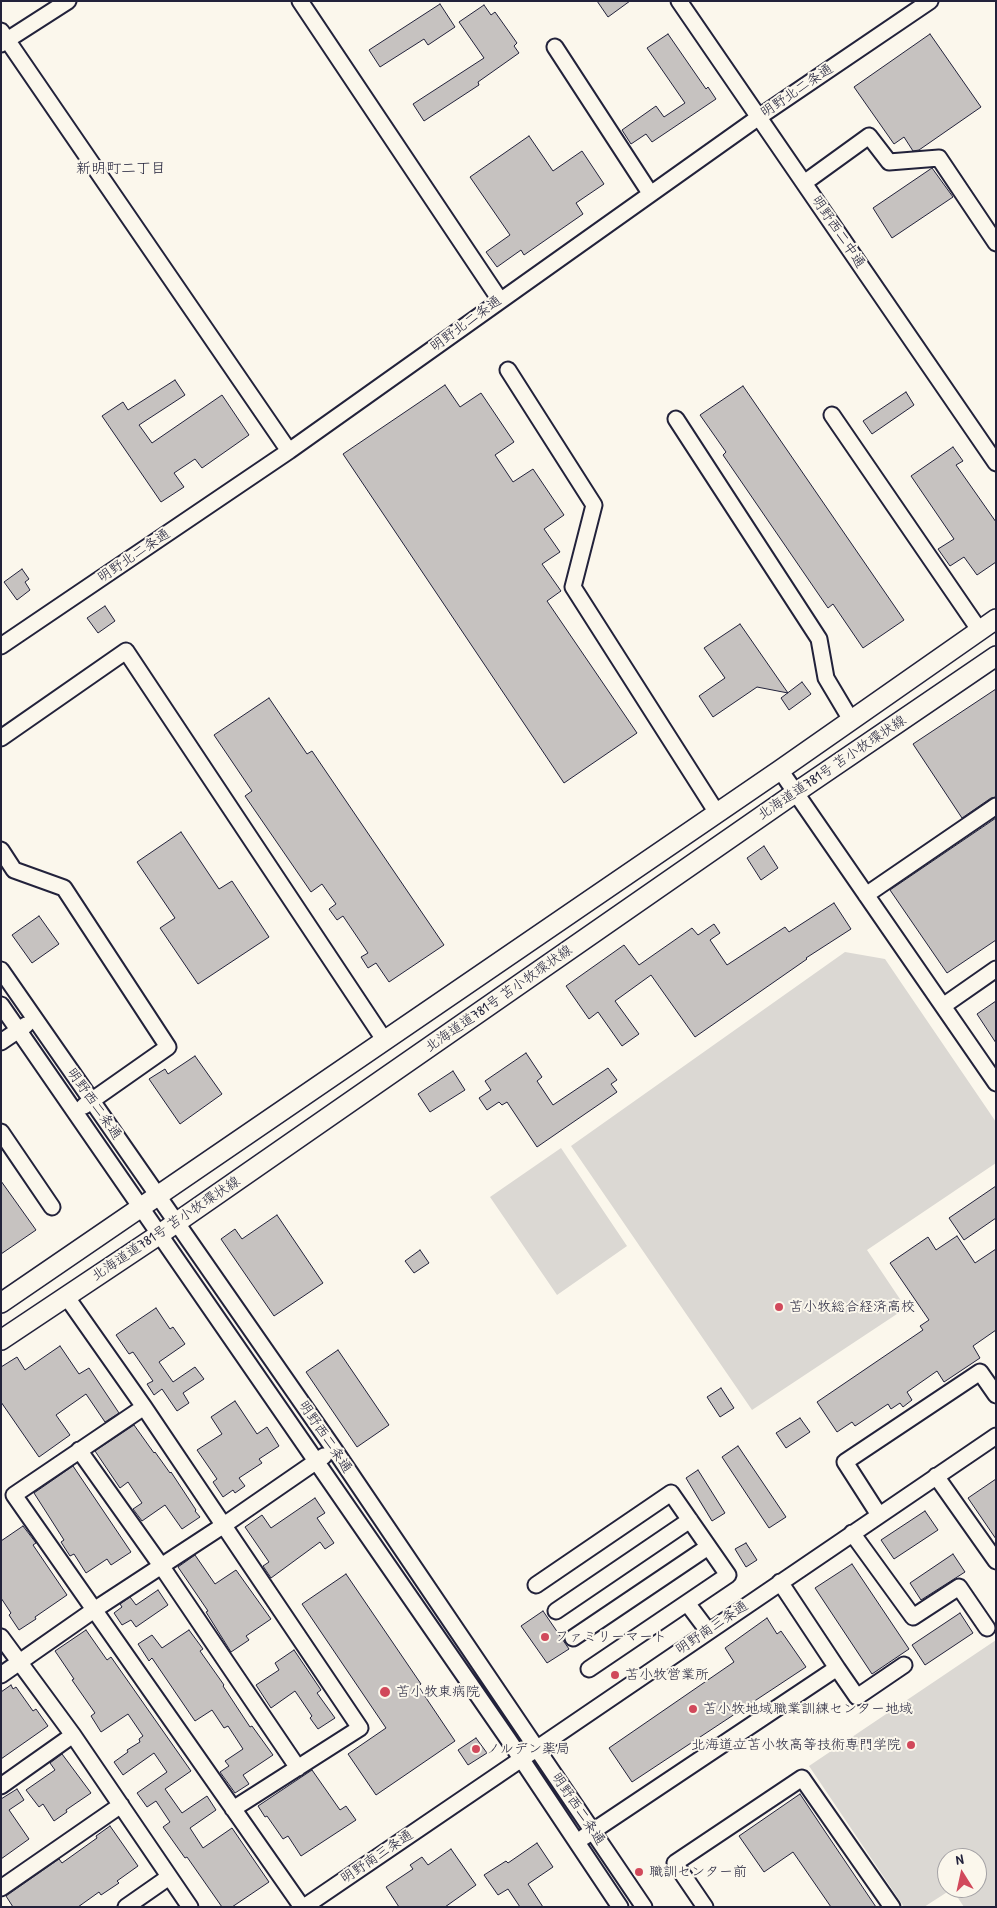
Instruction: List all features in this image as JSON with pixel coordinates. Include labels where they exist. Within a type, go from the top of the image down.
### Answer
[{"type":"main road","name":"北海道道781号 苫小牧環状線","points":[[1,1303],[780,770],[996,619]]},
{"type":"main road","name":"北海道道781号 苫小牧環状線","points":[[1,1340],[160,1234],[795,793],[996,656]]},
{"type":"street","points":[[68,1],[3,39],[288,451]]},
{"type":"street","points":[[300,1],[500,300]]},
{"type":"street","name":"明野西二中通","points":[[679,1],[996,463]]},
{"type":"street","name":"明野北二条通","points":[[1,646],[288,451],[650,193],[930,1]]},
{"type":"street","points":[[555,47],[650,193]]},
{"type":"street","points":[[804,183],[869,136],[889,162],[939,158],[996,243]]},
{"type":"street","points":[[508,370],[594,505],[573,587],[716,813]]},
{"type":"street","points":[[832,415],[980,630]]},
{"type":"street","points":[[676,419],[819,639],[826,678],[851,720]]},
{"type":"street","points":[[1,738],[126,651],[385,1041]]},
{"type":"street","points":[[780,770],[996,1083]]},
{"type":"street","points":[[866,895],[996,806]]},
{"type":"street","points":[[1,850],[14,870],[64,888],[168,1047],[75,1112]]},
{"type":"street","points":[[943,1006],[996,969]]},
{"type":"street","name":"明野西二条通","points":[[1,970],[334,1449],[644,1907]]},
{"type":"street","name":"明野西二条通","points":[[1,1005],[521,1759],[620,1907]]},
{"type":"street","points":[[1,1042],[35,1018]]},
{"type":"street","points":[[1,1132],[52,1207]]},
{"type":"street","points":[[66,1296],[144,1407],[360,1728],[234,1809]]},
{"type":"street","points":[[879,1515],[845,1462],[980,1372],[996,1395]]},
{"type":"street","points":[[144,1407],[14,1495],[303,1907]]},
{"type":"street","name":"明野南三条通","points":[[303,1907],[996,1436]]},
{"type":"street","points":[[1,1675],[94,1610],[162,1567],[334,1449]]},
{"type":"street","points":[[79,1450],[162,1567],[298,1768]]},
{"type":"street","points":[[936,1476],[996,1561]]},
{"type":"street","points":[[536,1585],[672,1492],[728,1575],[590,1669]]},
{"type":"street","points":[[556,1611],[690,1520]]},
{"type":"street","points":[[852,1533],[913,1617],[959,1587],[987,1628]]},
{"type":"street","points":[[573,1638],[708,1546]]},
{"type":"street","points":[[780,1582],[857,1696],[904,1665]]},
{"type":"street","points":[[687,1602],[708,1630]]},
{"type":"street","points":[[1,1637],[73,1735],[190,1907]]},
{"type":"street","points":[[576,1842],[837,1668]]},
{"type":"street","points":[[1,1786],[73,1735]]},
{"type":"street","points":[[705,1907],[675,1863],[802,1778],[892,1907]]},
{"type":"street","points":[[1,1888],[121,1805]]},
{"type":"street","points":[[126,1907],[169,1877]]},
{"type":"shaded area","points":[[845,952],[885,959],[996,1122],[996,1163],[867,1250],[906,1308],[752,1410],[571,1146]]},
{"type":"shaded area","points":[[561,1148],[627,1246],[557,1295],[490,1197]]},
{"type":"shaded area","points":[[996,1640],[996,1907],[964,1907],[958,1898],[987,1898],[987,1848],[937,1848],[938,1898],[924,1907],[904,1907],[809,1766]]},
{"type":"building","points":[[597,1],[630,1],[608,17]]},
{"type":"building","points":[[440,4],[455,27],[428,45],[424,39],[380,67],[369,50]]},
{"type":"building","points":[[484,5],[491,15],[495,12],[517,43],[514,46],[519,53],[478,82],[479,85],[424,121],[413,104],[484,58],[459,22]]},
{"type":"building","points":[[668,34],[706,89],[708,87],[716,99],[652,142],[646,134],[631,144],[622,130],[656,106],[664,117],[685,103],[647,48]]},
{"type":"building","points":[[930,34],[981,107],[919,150],[913,151],[904,137],[894,144],[854,87]]},
{"type":"building","points":[[529,136],[553,171],[582,151],[604,184],[576,203],[583,214],[524,255],[521,250],[497,267],[486,252],[510,235],[470,177]]},
{"type":"building","points":[[932,168],[953,197],[892,238],[873,208]]},
{"type":"building","points":[[175,380],[185,395],[139,425],[152,443],[222,395],[249,435],[202,468],[195,459],[174,473],[184,487],[161,502],[102,416],[123,402],[128,410]]},
{"type":"building","points":[[445,385],[460,407],[481,393],[514,442],[495,455],[513,482],[533,469],[564,515],[544,529],[560,552],[542,564],[561,591],[547,601],[637,733],[564,783],[343,454]]},
{"type":"building","points":[[743,386],[904,620],[863,648],[833,604],[828,608],[723,455],[726,452],[700,415]]},
{"type":"building","points":[[906,392],[914,405],[872,434],[863,421]]},
{"type":"building","points":[[953,447],[963,461],[956,465],[996,522],[996,562],[977,575],[964,557],[950,566],[938,549],[954,539],[911,476]]},
{"type":"building","points":[[22,569],[29,579],[25,582],[30,590],[17,600],[4,582]]},
{"type":"building","points":[[105,606],[115,621],[98,633],[87,618]]},
{"type":"building","points":[[740,624],[788,693],[757,687],[713,717],[699,696],[725,678],[704,648]]},
{"type":"building","points":[[802,682],[811,694],[789,710],[781,698]]},
{"type":"building","points":[[996,689],[996,797],[991,798],[962,818],[913,744]]},
{"type":"building","points":[[269,698],[307,754],[312,751],[444,945],[389,982],[376,963],[368,968],[361,957],[368,953],[343,916],[337,920],[329,909],[336,904],[322,884],[311,892],[245,796],[252,791],[214,735]]},
{"type":"building","points":[[996,818],[996,940],[947,973],[890,890]]},
{"type":"building","points":[[181,832],[219,889],[232,881],[269,937],[198,984],[160,928],[175,918],[137,862]]},
{"type":"building","points":[[764,846],[778,868],[761,880],[747,858]]},
{"type":"building","points":[[834,903],[851,929],[806,958],[695,1037],[651,975],[615,1001],[639,1034],[622,1046],[598,1012],[589,1019],[566,986],[624,945],[639,965],[692,928],[698,935],[714,924],[720,933],[710,940],[727,965],[785,927],[789,932]]},
{"type":"building","points":[[39,916],[59,944],[32,963],[12,935]]},
{"type":"building","points":[[996,1001],[996,1043],[977,1014]]},
{"type":"building","points":[[526,1053],[542,1077],[537,1081],[553,1105],[608,1068],[617,1080],[611,1084],[617,1092],[537,1147],[507,1102],[502,1105],[499,1102],[487,1110],[479,1098],[491,1090],[485,1081]]},
{"type":"building","points":[[195,1056],[222,1094],[180,1124],[149,1079],[165,1069],[168,1074]]},
{"type":"building","points":[[453,1071],[465,1090],[430,1112],[418,1094]]},
{"type":"building","points":[[1,1181],[36,1230],[1,1254]]},
{"type":"building","points":[[996,1186],[996,1218],[964,1240],[949,1218]]},
{"type":"building","points":[[277,1215],[323,1283],[274,1316],[221,1239],[235,1229],[242,1239]]},
{"type":"building","points":[[957,1236],[975,1263],[996,1249],[996,1330],[973,1346],[980,1358],[944,1382],[937,1371],[907,1392],[912,1400],[903,1407],[900,1403],[891,1409],[888,1404],[855,1426],[852,1422],[837,1432],[817,1402],[923,1330],[920,1326],[929,1320],[890,1263],[928,1237],[936,1250]]},
{"type":"building","points":[[420,1250],[429,1263],[414,1273],[405,1261]]},
{"type":"building","points":[[156,1308],[170,1329],[173,1327],[185,1344],[159,1362],[173,1382],[195,1367],[204,1379],[183,1393],[189,1403],[177,1411],[162,1389],[154,1395],[147,1384],[153,1381],[133,1352],[129,1354],[116,1335]]},
{"type":"building","points":[[60,1346],[79,1374],[89,1368],[119,1413],[105,1422],[86,1394],[56,1415],[70,1435],[39,1457],[1,1402],[1,1367],[17,1357],[25,1370]]},
{"type":"building","points":[[338,1350],[389,1425],[357,1447],[306,1372]]},
{"type":"building","points":[[721,1388],[734,1408],[720,1417],[707,1397]]},
{"type":"building","points":[[235,1401],[257,1434],[267,1427],[279,1446],[259,1459],[262,1463],[239,1478],[245,1486],[235,1493],[233,1490],[223,1497],[213,1482],[217,1479],[197,1450],[222,1434],[211,1417]]},
{"type":"building","points":[[800,1418],[810,1432],[786,1448],[776,1433]]},
{"type":"building","points":[[134,1425],[154,1453],[171,1472],[200,1517],[182,1529],[165,1505],[142,1521],[133,1509],[142,1503],[128,1482],[120,1488],[95,1451]]},
{"type":"building","points":[[738,1446],[786,1517],[769,1528],[722,1457]]},
{"type":"building","points":[[73,1466],[131,1552],[111,1565],[107,1559],[86,1573],[74,1554],[70,1556],[61,1542],[64,1540],[34,1493]]},
{"type":"building","points":[[698,1470],[725,1513],[712,1521],[686,1478]]},
{"type":"building","points":[[996,1479],[996,1539],[968,1498]]},
{"type":"building","points":[[315,1498],[325,1513],[317,1518],[334,1543],[325,1549],[320,1542],[271,1578],[263,1566],[269,1562],[245,1527],[262,1515],[271,1528]]},
{"type":"building","points":[[925,1511],[938,1530],[894,1559],[881,1540]]},
{"type":"building","points":[[23,1526],[36,1543],[33,1545],[67,1595],[19,1630],[1,1598],[1,1541]]},
{"type":"building","points":[[746,1543],[757,1560],[746,1567],[735,1549]]},
{"type":"building","points":[[953,1554],[965,1572],[921,1600],[910,1583]]},
{"type":"building","points":[[195,1555],[215,1584],[236,1570],[271,1619],[246,1636],[249,1640],[231,1652],[206,1612],[208,1611],[178,1567]]},
{"type":"building","points":[[852,1564],[909,1649],[872,1674],[815,1588]]},
{"type":"building","name":"苫小牧東病院","points":[[346,1574],[421,1684],[418,1686],[455,1741],[376,1795],[348,1754],[386,1728],[302,1604]]},
{"type":"building","points":[[158,1590],[168,1605],[136,1627],[131,1620],[122,1625],[114,1613],[122,1607],[120,1604],[130,1597],[136,1605]]},
{"type":"building","name":"ファミリーマート","points":[[543,1611],[569,1649],[547,1663],[521,1626]]},
{"type":"building","points":[[960,1613],[973,1633],[925,1665],[912,1645]]},
{"type":"building","name":"苫小牧地域職業訓練センター地域","points":[[767,1618],[777,1634],[781,1631],[806,1667],[632,1782],[609,1748],[734,1662],[725,1648]]},
{"type":"building","points":[[86,1630],[107,1660],[111,1657],[191,1771],[165,1789],[182,1813],[207,1796],[216,1810],[190,1828],[203,1848],[232,1828],[269,1882],[232,1907],[222,1907],[187,1857],[185,1858],[163,1827],[170,1822],[156,1801],[147,1807],[137,1793],[167,1772],[154,1753],[123,1775],[114,1762],[128,1752],[127,1750],[140,1742],[139,1739],[143,1736],[128,1714],[101,1732],[91,1716],[95,1713],[55,1651]]},
{"type":"building","points":[[189,1630],[203,1649],[200,1651],[250,1727],[252,1726],[273,1755],[243,1775],[249,1784],[235,1793],[220,1772],[229,1766],[225,1761],[243,1749],[228,1726],[224,1728],[212,1710],[195,1721],[152,1658],[149,1661],[138,1644],[152,1635],[162,1648]]},
{"type":"building","points":[[294,1650],[321,1690],[317,1693],[335,1718],[318,1729],[310,1718],[312,1716],[295,1691],[271,1708],[256,1685],[279,1670],[275,1663]]},
{"type":"building","points":[[11,1685],[13,1689],[16,1687],[33,1711],[36,1709],[48,1726],[1,1759],[1,1692]]},
{"type":"building","points":[[476,1738],[487,1753],[468,1765],[458,1750]]},
{"type":"building","points":[[62,1754],[91,1793],[66,1810],[67,1812],[54,1821],[43,1804],[39,1807],[26,1790],[55,1770],[50,1763]]},
{"type":"building","points":[[312,1770],[340,1810],[346,1806],[356,1820],[301,1856],[288,1836],[283,1839],[258,1806]]},
{"type":"building","points":[[17,1789],[24,1800],[9,1810],[29,1839],[1,1859],[1,1799]]},
{"type":"building","points":[[800,1794],[876,1907],[831,1907],[793,1852],[764,1872],[739,1836]]},
{"type":"building","points":[[110,1826],[138,1866],[117,1881],[119,1883],[101,1895],[99,1892],[78,1907],[13,1907],[6,1896],[59,1859],[62,1863],[97,1838],[96,1836]]},
{"type":"building","points":[[537,1843],[553,1867],[528,1884],[543,1907],[520,1907],[508,1889],[498,1895],[484,1875],[506,1861],[508,1863]]},
{"type":"building","points":[[451,1849],[476,1885],[445,1907],[399,1907],[386,1887],[413,1869],[410,1865],[422,1857],[428,1865]]},
{"type":"place","name":"苫小牧総合経済高校","points":[[779,1307]]},
{"type":"place","name":"ファミリーマート","points":[[545,1637]]},
{"type":"place","name":"苫小牧営業所","points":[[615,1675]]},
{"type":"place","name":"苫小牧東病院","points":[[385,1692]]},
{"type":"place","name":"苫小牧地域職業訓練センター地域","points":[[693,1709]]},
{"type":"place","name":"北海道立苫小牧高等技術専門学院","points":[[911,1745]]},
{"type":"place","name":"ノルデン薬局","points":[[476,1749]]},
{"type":"place","name":"職訓センター前","points":[[639,1872]]},
{"type":"district","name":"新明町二丁目","points":[[121,169]]}]
